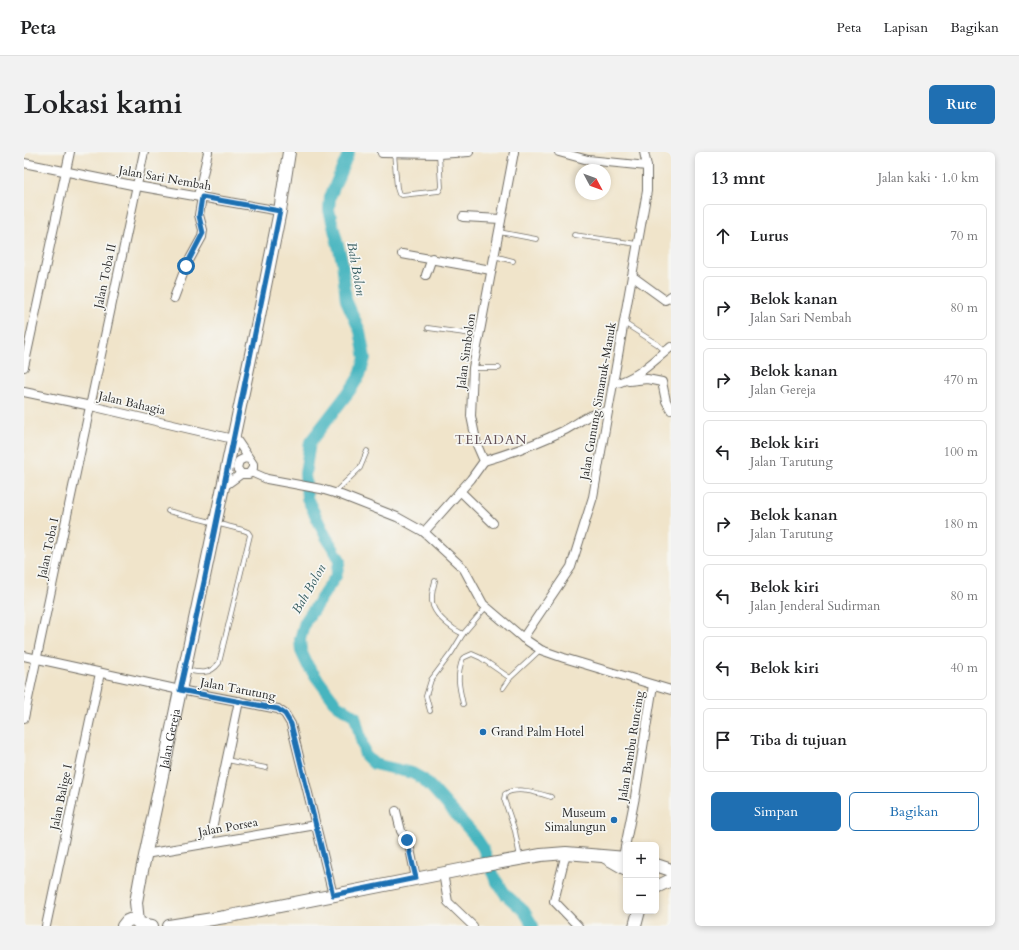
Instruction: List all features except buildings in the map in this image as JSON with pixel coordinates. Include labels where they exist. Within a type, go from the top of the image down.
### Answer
[{"type":"main road","name":"Jalan Gereja","points":[[134,923],[136,902],[145,854],[214,524],[223,487],[232,465],[233,437],[280,211],[289,152]]},
{"type":"main road","points":[[169,926],[225,917],[416,878],[541,855],[566,853],[602,856],[623,861]]},
{"type":"main road","points":[[659,866],[671,870]]},
{"type":"main road","points":[[659,886],[671,880]]},
{"type":"main road","points":[[134,923],[152,926]]},
{"type":"street","points":[[24,367],[70,152]]},
{"type":"street","name":"Jalan Toba II","points":[[91,406],[144,152]]},
{"type":"street","points":[[174,298],[186,266],[202,237],[203,230],[199,216],[200,196],[208,152]]},
{"type":"street","points":[[382,153],[439,154],[469,152]]},
{"type":"street","name":"Jalan Simbolon","points":[[484,460],[477,445],[471,416],[473,368],[514,152]]},
{"type":"street","points":[[559,152],[588,160],[647,166]]},
{"type":"street","name":"Jalan Gunung Simanuk-Manuk","points":[[523,638],[571,567],[593,496],[647,191],[647,166],[644,152]]},
{"type":"street","name":"Jalan Sari Nembah","points":[[24,165],[280,211]]},
{"type":"street","points":[[463,217],[501,219]]},
{"type":"street","points":[[402,254],[432,258],[491,270]]},
{"type":"street","points":[[426,275],[432,258]]},
{"type":"street","points":[[632,276],[664,300],[668,300],[671,296]]},
{"type":"street","points":[[627,381],[639,374],[668,349]]},
{"type":"street","points":[[614,384],[647,379],[662,382],[666,401],[671,410]]},
{"type":"street","name":"Jalan Bahagia","points":[[24,392],[233,437]]},
{"type":"street","name":"Jalan Toba I","points":[[24,718],[91,406]]},
{"type":"street","points":[[424,532],[460,491],[484,460],[510,453],[540,441],[564,430],[596,412],[608,411]]},
{"type":"street","points":[[233,437],[253,464],[252,472]]},
{"type":"street","points":[[241,474],[232,465],[242,459],[249,459]]},
{"type":"street","points":[[223,487],[241,474],[249,474],[252,472],[267,479],[334,493],[397,517],[424,532],[464,568],[486,607],[523,638],[541,650],[671,690]]},
{"type":"street","points":[[460,491],[493,523]]},
{"type":"street","name":"Jalan Tarutung","points":[[24,656],[180,690],[278,709],[288,718],[291,724],[333,895]]},
{"type":"street","name":"Jalan Balige I","points":[[46,926],[100,673]]},
{"type":"street","name":"Jalan Bambu Runcing","points":[[628,842],[653,685]]},
{"type":"street","points":[[209,843],[239,701]]},
{"type":"street","points":[[396,811],[401,831],[409,844],[416,878]]},
{"type":"street","name":"Jalan Porsea","points":[[145,854],[316,825]]},
{"type":"street","points":[[566,853],[554,903],[578,926]]},
{"type":"street","points":[[443,873],[448,902],[473,926]]},
{"type":"lane","points":[[394,153],[397,188],[399,194],[402,196],[438,192],[440,190],[439,154]]},
{"type":"lane","points":[[499,232],[536,239]]},
{"type":"lane","points":[[574,235],[638,244]]},
{"type":"lane","points":[[494,256],[513,261]]},
{"type":"lane","points":[[624,323],[657,344],[668,349]]},
{"type":"lane","points":[[428,328],[479,335]]},
{"type":"lane","points":[[473,368],[499,368]]},
{"type":"lane","points":[[334,493],[360,468],[367,451]]},
{"type":"lane","points":[[168,511],[248,532],[250,539],[219,663],[211,672],[202,673],[184,670]]},
{"type":"lane","points":[[435,581],[432,597],[433,607],[448,624],[462,634]]},
{"type":"lane","points":[[430,711],[426,696],[427,688],[462,634],[486,607]]},
{"type":"lane","points":[[503,688],[510,678],[541,650]]},
{"type":"lane","points":[[463,704],[458,682],[458,670],[463,658],[472,654],[481,658],[510,678]]},
{"type":"lane","points":[[227,760],[266,768]]},
{"type":"lane","points":[[515,860],[515,831],[504,799],[505,794],[509,792],[533,791],[551,796]]},
{"type":"waterway","name":"Bah Bolon","points":[[349,152],[330,197],[329,210],[342,261],[346,300],[360,331],[365,358],[360,375],[351,389],[310,442],[305,474],[307,498],[325,535],[340,560],[336,576],[305,622],[300,639],[301,651],[308,666],[337,705],[355,716],[365,755],[374,764],[412,773],[423,779],[433,789],[475,836],[483,848],[495,879],[506,895],[524,911],[533,926]]},
{"type":"place","name":"Grand Palm Hotel","points":[[483,732]]},
{"type":"place","name":"Museum Simalungun","points":[[614,820]]},
{"type":"district","name":"TELADAN","points":[[491,440]]},
{"type":"route","points":[[186,266],[199,244],[203,233],[199,216],[202,197],[280,211],[258,321],[244,380],[228,465],[214,524],[204,582],[180,690],[278,709],[288,718],[291,724],[333,895],[416,878],[407,840]]}]
